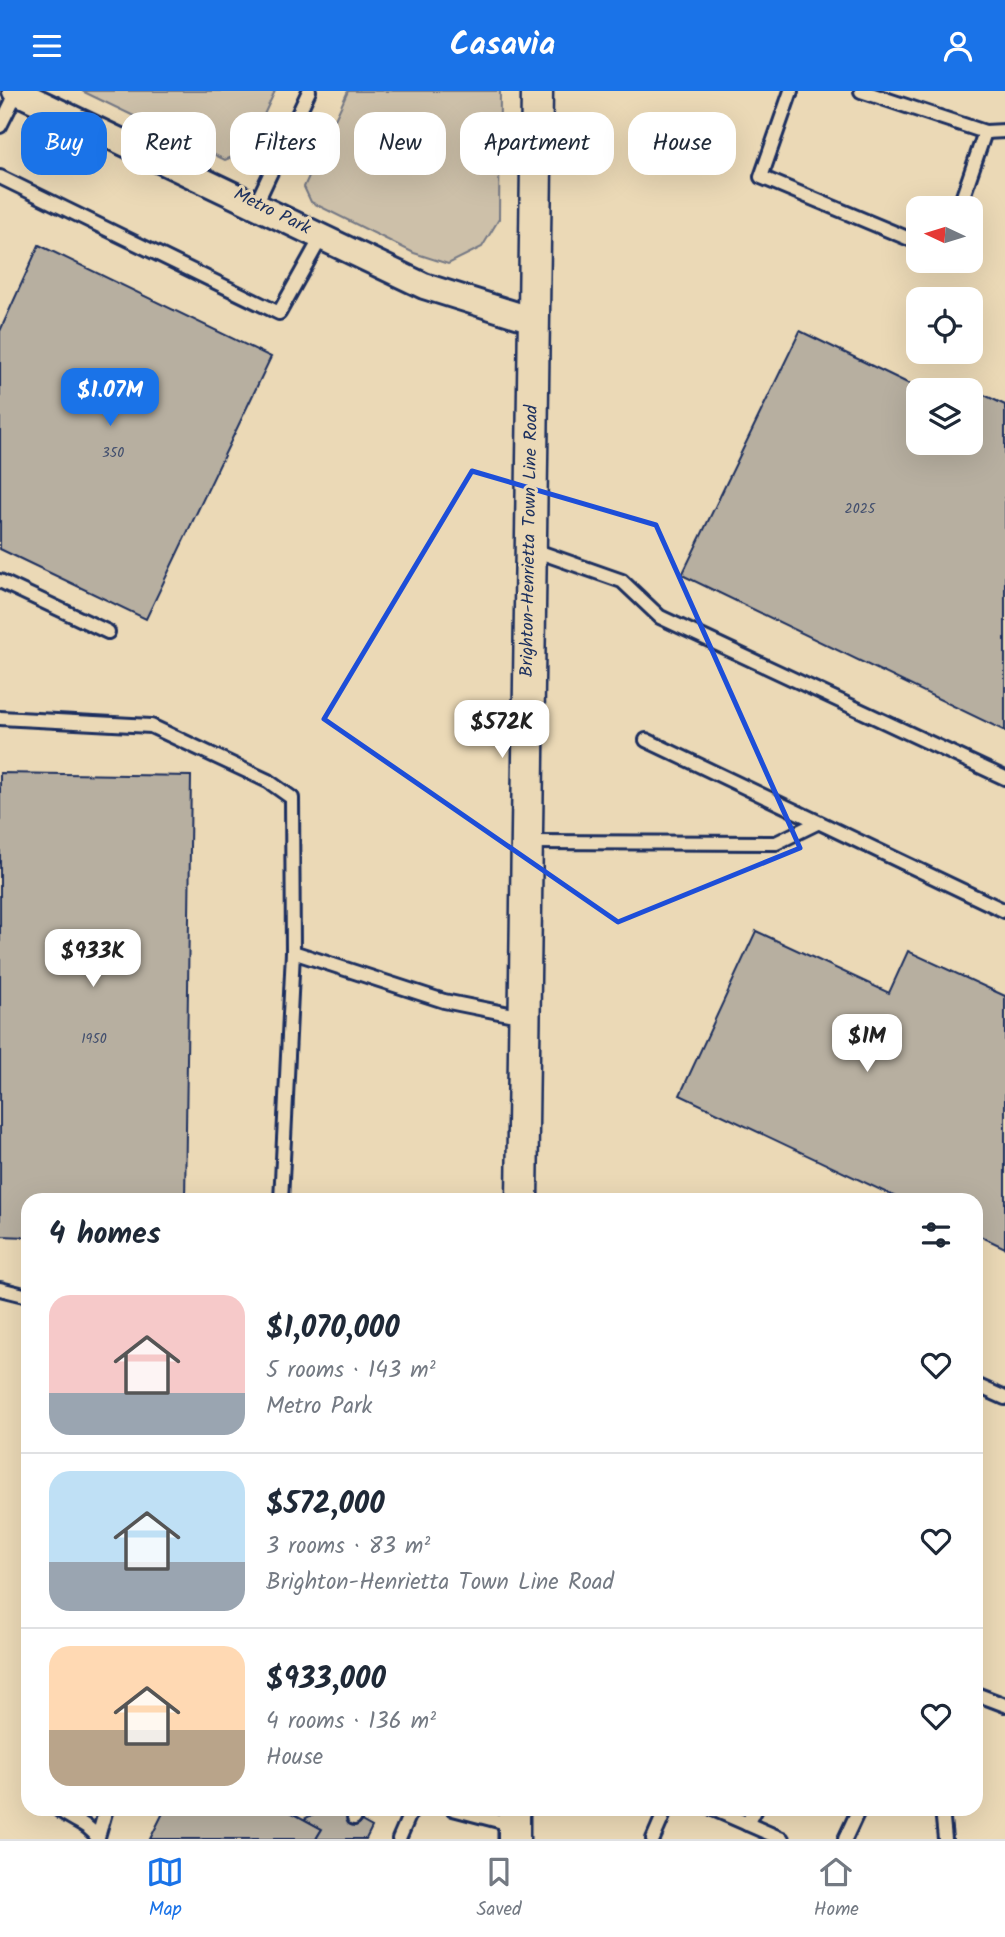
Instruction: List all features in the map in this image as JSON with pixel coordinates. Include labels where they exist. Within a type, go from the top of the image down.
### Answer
[{"type":"street","name":"Metro Park","points":[[16,91],[424,286],[533,320]]},
{"type":"street","name":"Brighton-Henrietta Town Line Road","points":[[522,1193],[537,91]]},
{"type":"lane","points":[[0,126],[16,91]]},
{"type":"lane","points":[[256,204],[309,91]]},
{"type":"lane","points":[[790,91],[761,177],[906,238]]},
{"type":"lane","points":[[861,91],[985,132],[1005,131]]},
{"type":"lane","points":[[963,196],[985,132]]},
{"type":"lane","points":[[0,177],[279,313],[322,236]]},
{"type":"lane","points":[[530,549],[622,581],[660,617],[1005,778]]},
{"type":"lane","points":[[0,581],[108,632]]},
{"type":"lane","points":[[0,718],[151,726],[268,781],[292,798],[293,953],[281,1193]]},
{"type":"lane","points":[[646,740],[1005,911]]},
{"type":"lane","points":[[527,842],[776,843],[817,823]]},
{"type":"lane","points":[[293,953],[444,1001],[524,1017]]},
{"type":"lane","points":[[0,1289],[21,1294]]},
{"type":"lane","points":[[983,1388],[1005,1398]]},
{"type":"lane","points":[[983,1697],[1005,1705]]},
{"type":"lane","points":[[66,1816],[86,1825],[98,1838]]},
{"type":"lane","points":[[98,1838],[104,1816]]},
{"type":"lane","points":[[399,1839],[409,1816]]},
{"type":"lane","points":[[480,1816],[514,1825]]},
{"type":"lane","points":[[653,1839],[663,1816]]},
{"type":"lane","points":[[729,1816],[782,1839]]},
{"type":"lane","points":[[747,1824],[751,1816]]},
{"type":"lane","points":[[845,1839],[856,1816]]},
{"type":"lane","points":[[943,1816],[945,1839]]},
{"type":"highlighted area","points":[[472,471],[656,525],[800,848],[618,922],[324,719]]},
{"type":"shaded area","points":[[82,91],[275,91],[265,112],[230,112],[230,158],[225,160],[216,156],[216,112],[126,112]]},
{"type":"shaded area","points":[[348,91],[500,91],[500,112],[460,112],[460,175],[499,175],[499,219],[482,247],[448,264],[414,253],[311,202],[304,187],[310,175],[340,175],[338,112]]},
{"type":"building","points":[[39,245],[271,357],[146,619],[0,549],[0,331]]},
{"type":"building","points":[[800,331],[906,382],[906,455],[983,455],[983,394],[1005,405],[1005,731],[682,575]]},
{"type":"building","points":[[0,773],[191,776],[185,1193],[21,1193],[21,1237],[0,1236]]},
{"type":"building","points":[[756,931],[889,993],[908,951],[1005,996],[1005,1248],[983,1237],[983,1193],[887,1193],[680,1095]]},
{"type":"building","points":[[162,1816],[298,1816],[322,1829],[316,1839],[150,1839]]},
{"type":"building","points":[[310,1816],[352,1816],[372,1827],[366,1839],[316,1839],[322,1829],[304,1819]]}]
